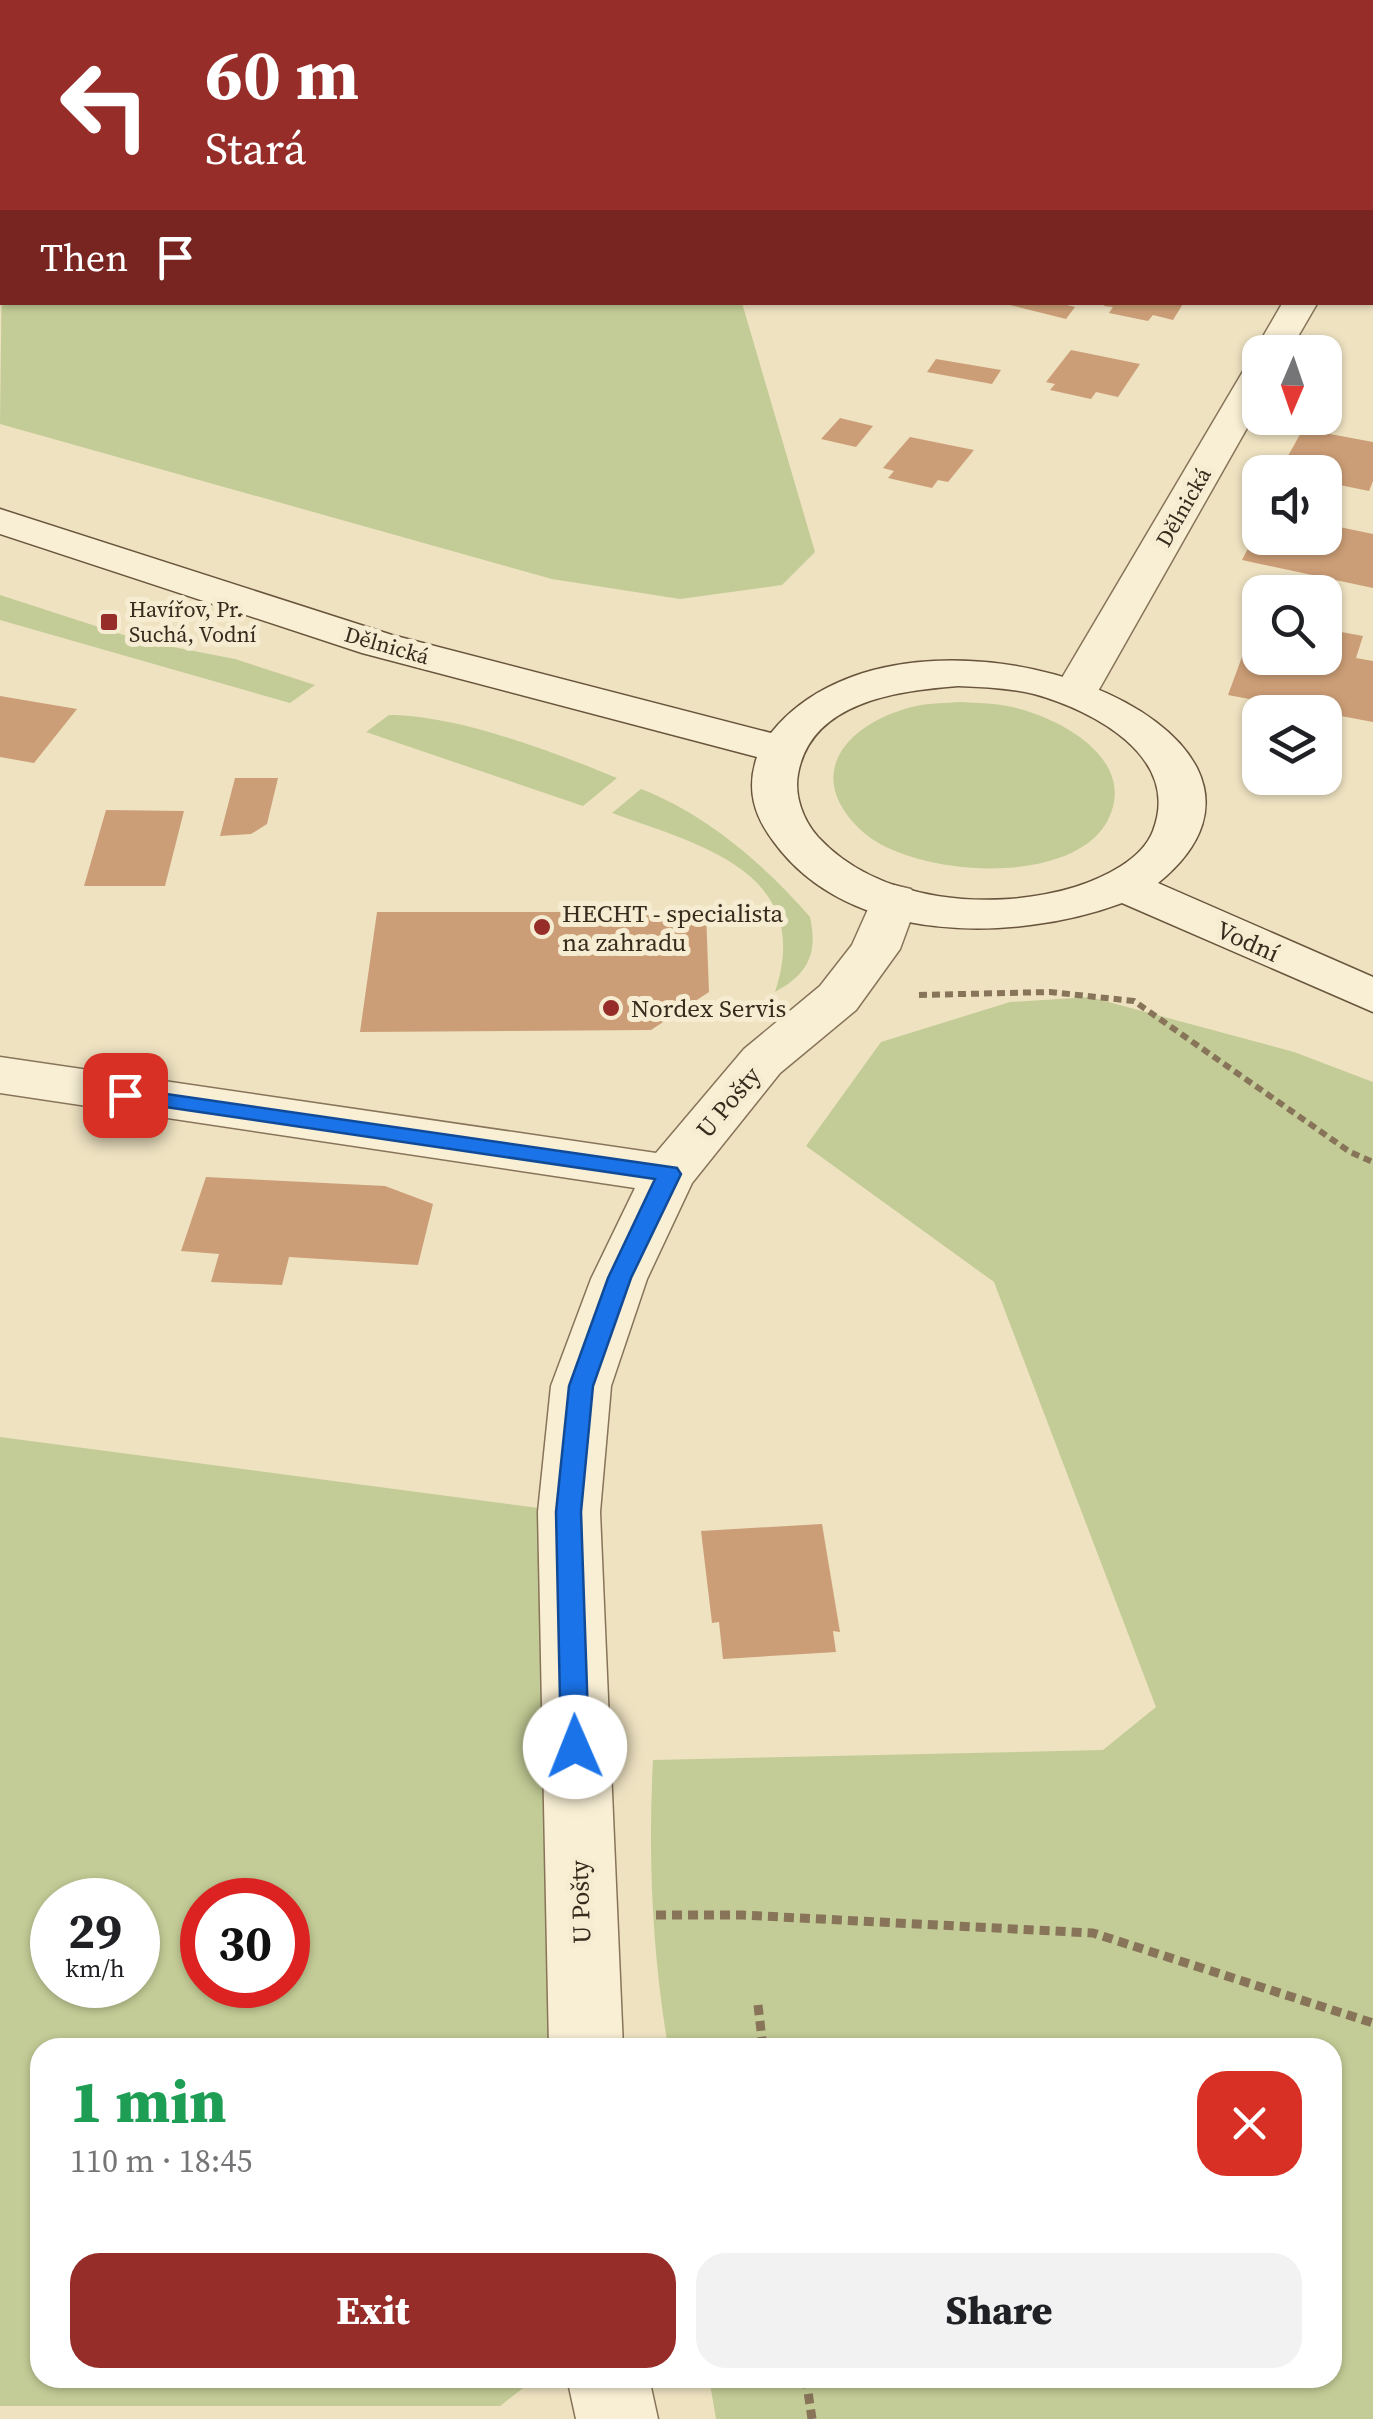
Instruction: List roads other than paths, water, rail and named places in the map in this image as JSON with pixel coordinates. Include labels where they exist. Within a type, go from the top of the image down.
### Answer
[{"type":"street","points":[[1282,335],[1299,305]]},
{"type":"street","name":"Dělnická","points":[[1075,693],[1242,404]]},
{"type":"street","name":"Dělnická","points":[[0,522],[377,644],[780,749]]},
{"type":"street","points":[[958,672],[1018,678],[1075,693],[1112,710],[1143,732],[1166,756],[1179,784],[1181,812],[1173,839],[1154,864],[1124,886],[1074,906],[1016,915],[954,913],[894,900],[842,878],[803,850],[779,817],[771,782],[780,749],[806,717],[848,693],[900,678],[958,672]]},
{"type":"street","name":"Vodní","points":[[1124,886],[1373,996]]},
{"type":"street","name":"U Pošty","points":[[586,2038],[568,1512],[581,1386],[619,1278],[670,1174],[762,1061],[838,998],[875,949],[894,900]]},
{"type":"street","points":[[0,1075],[670,1174]]},
{"type":"street","points":[[610,2388],[617,2419]]},
{"type":"place","name":"Havířov, Pr. Suchá, Vodní","points":[[109,622]]},
{"type":"place","name":"HECHT - specialista na zahradu","points":[[542,927]]},
{"type":"place","name":"Nordex Servis","points":[[611,1008]]}]
